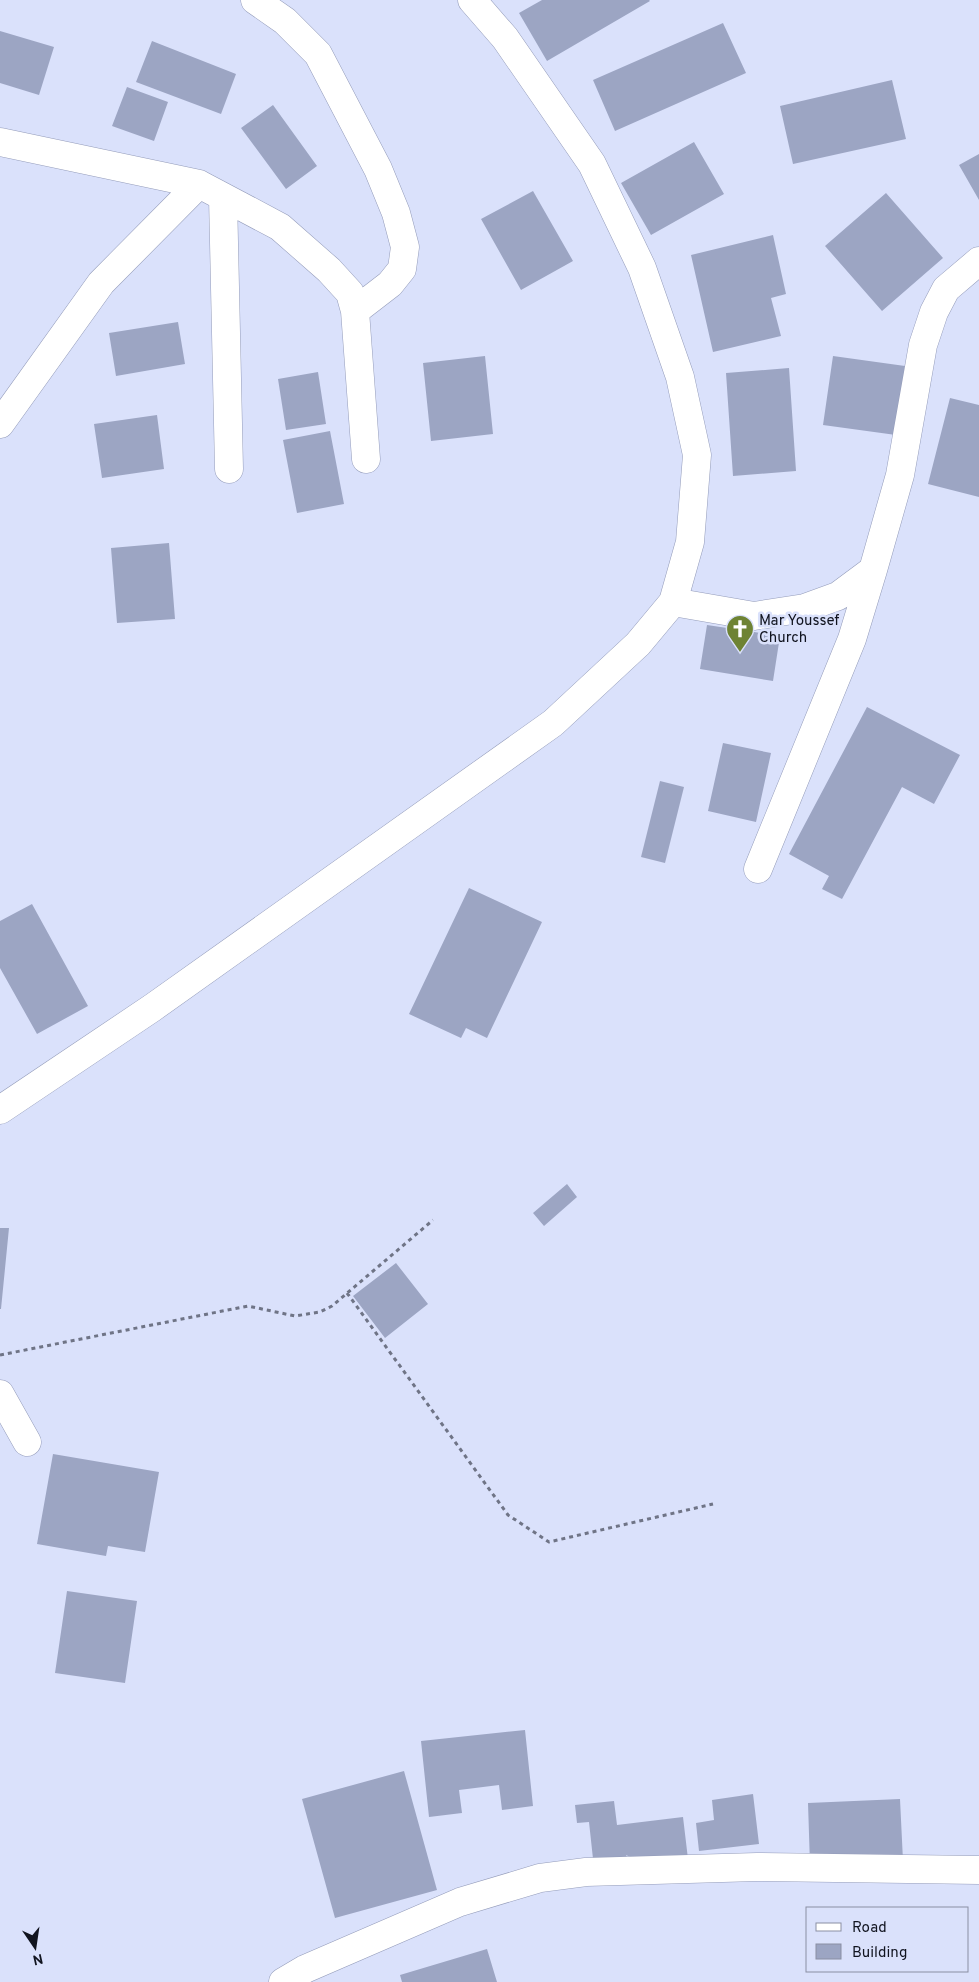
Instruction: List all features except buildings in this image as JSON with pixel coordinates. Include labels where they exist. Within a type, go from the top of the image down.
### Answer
[{"type":"street","points":[[255,0],[285,21],[318,54],[373,160],[396,213],[405,247],[402,269],[390,284],[355,311]]},
{"type":"street","points":[[0,1110],[152,1008],[554,723],[638,644],[673,602],[690,542],[697,455],[680,377],[642,268],[592,164],[505,38],[472,0]]},
{"type":"street","points":[[0,142],[199,184],[280,227],[350,293],[355,311],[366,459]]},
{"type":"street","points":[[0,424],[101,283],[199,184]]},
{"type":"street","points":[[223,198],[230,469]]},
{"type":"street","points":[[758,870],[852,639],[874,570],[900,475],[923,344],[934,312],[946,288],[979,261]]},
{"type":"street","points":[[673,602],[754,616],[806,608],[838,596],[874,570]]},
{"type":"street","points":[[0,1394],[27,1442]]},
{"type":"street","points":[[283,1982],[305,1969],[460,1902],[540,1878],[586,1872],[758,1867],[979,1870]]},
{"type":"path","points":[[0,1355],[248,1306],[295,1316],[320,1312],[346,1293],[433,1220]]},
{"type":"path","points":[[346,1293],[508,1515],[548,1542],[714,1504]]},
{"type":"place","name":"Mar Youssef Church","points":[[740,653]]}]
